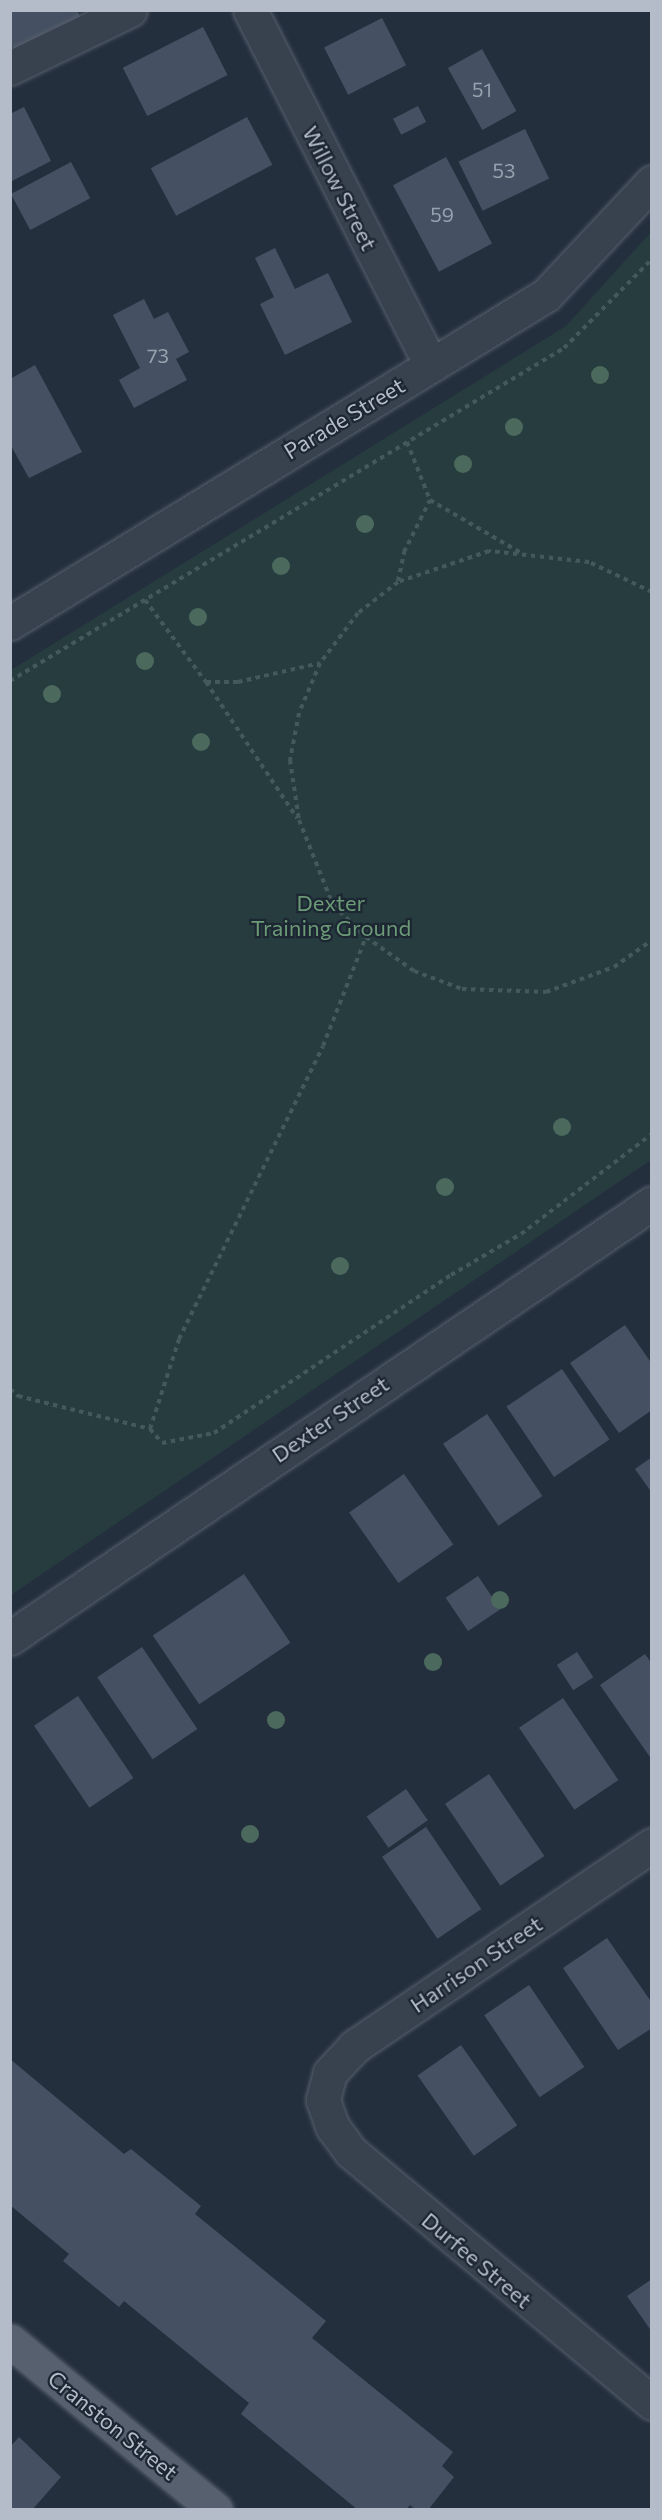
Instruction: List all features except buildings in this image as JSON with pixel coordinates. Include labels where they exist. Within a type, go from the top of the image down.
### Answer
[{"type":"main road","name":"Cranston Street","points":[[10,2341],[216,2510]]},
{"type":"street","points":[[10,68],[130,10]]},
{"type":"street","name":"Willow Street","points":[[250,10],[431,365]]},
{"type":"street","name":"Parade Street","points":[[10,623],[546,295],[651,182]]},
{"type":"street","name":"Dexter Street","points":[[10,1638],[651,1203]]},
{"type":"street","name":"Harrison Street","points":[[323,2100],[330,2073],[355,2046],[651,1845]]},
{"type":"street","name":"Durfee Street","points":[[323,2100],[332,2126],[351,2152],[651,2403]]},
{"type":"path","points":[[10,681],[564,348],[651,259]]},
{"type":"path","points":[[407,441],[430,500],[523,555]]},
{"type":"path","points":[[398,582],[404,552],[430,500]]},
{"type":"path","points":[[298,820],[290,760],[299,713],[320,663],[358,613],[398,582],[489,551],[589,562],[651,592]]},
{"type":"path","points":[[145,600],[206,682],[298,820],[333,906],[366,937],[414,971],[462,989],[546,992],[614,967],[651,940]]},
{"type":"path","points":[[206,682],[238,682],[320,663]]},
{"type":"path","points":[[150,1429],[179,1339],[323,1046],[366,937]]},
{"type":"path","points":[[10,1389],[18,1396],[150,1429],[162,1443],[214,1433],[451,1275],[521,1234],[651,1134]]},
{"type":"green space","name":"Dexter Training Ground","points":[[651,232],[651,1160],[11,1595],[11,670],[566,326]]}]
